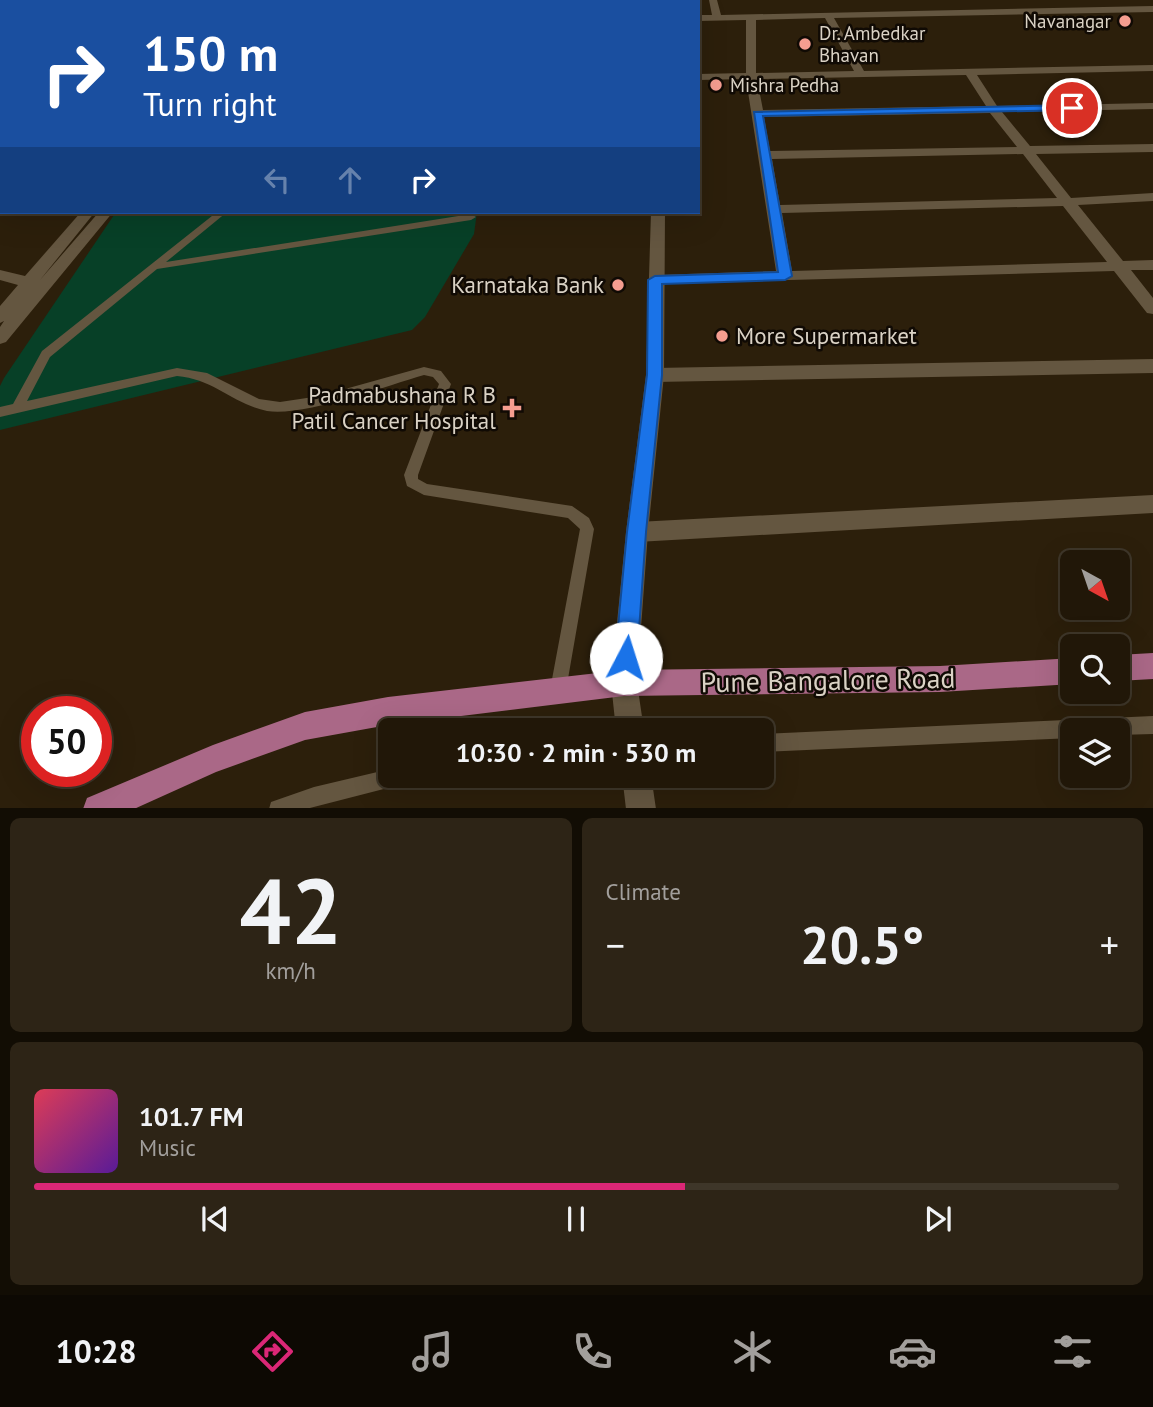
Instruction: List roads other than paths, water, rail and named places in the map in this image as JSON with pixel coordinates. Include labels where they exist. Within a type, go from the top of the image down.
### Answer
[{"type":"main road","points":[[1130,667],[1153,666]]},
{"type":"main road","name":"Pune Bangalore Road","points":[[98,808],[213,759],[305,726],[388,711],[624,683],[940,679],[1060,672]]},
{"type":"street","points":[[713,0],[717,18]]},
{"type":"street","points":[[901,0],[913,14]]},
{"type":"street","points":[[943,0],[955,13]]},
{"type":"street","points":[[990,0],[1002,12]]},
{"type":"street","points":[[1032,0],[1044,11]]},
{"type":"street","points":[[1077,0],[1089,10]]},
{"type":"street","points":[[1122,0],[1153,23]]},
{"type":"street","points":[[803,1],[811,16]]},
{"type":"street","points":[[700,18],[751,17],[765,13],[828,16],[853,12],[913,14],[1153,9]]},
{"type":"street","points":[[828,16],[861,75]]},
{"type":"street","points":[[751,17],[751,76],[785,276]]},
{"type":"street","points":[[700,77],[930,72],[971,74],[1153,68]]},
{"type":"street","points":[[971,74],[994,110],[1153,309]]},
{"type":"street","points":[[758,114],[1153,106]]},
{"type":"street","points":[[763,155],[1153,148]]},
{"type":"street","points":[[772,209],[1066,202],[1153,197]]},
{"type":"street","points":[[0,338],[87,214]]},
{"type":"street","points":[[0,317],[104,214]]},
{"type":"street","points":[[628,718],[624,683],[637,532],[655,375],[658,214]]},
{"type":"street","points":[[655,280],[1153,265]]},
{"type":"street","points":[[0,275],[36,284]]},
{"type":"street","points":[[655,375],[1153,366]]},
{"type":"street","points":[[637,532],[1153,504]]},
{"type":"street","points":[[638,788],[641,808]]},
{"type":"lane","points":[[17,408],[46,354],[219,214]]},
{"type":"lane","points":[[153,267],[471,217]]},
{"type":"lane","points":[[0,412],[177,372],[203,373],[269,407],[301,404],[424,371],[439,374],[445,384],[411,475],[412,482],[424,489],[572,512],[584,522],[587,529],[559,690]]},
{"type":"lane","points":[[774,742],[1153,725]]},
{"type":"lane","points":[[278,808],[314,796],[378,781]]},
{"type":"place","name":"Navanagar","points":[[1125,21]]},
{"type":"place","name":"Dr. Ambedkar Bhavan","points":[[805,44]]},
{"type":"place","name":"Mishra Pedha","points":[[716,85]]},
{"type":"place","name":"Karnataka Bank","points":[[618,285]]},
{"type":"place","name":"More Supermarket","points":[[722,336]]},
{"type":"place","name":"Padmabushana R B Patil Cancer Hospital","points":[[512,408]]}]
